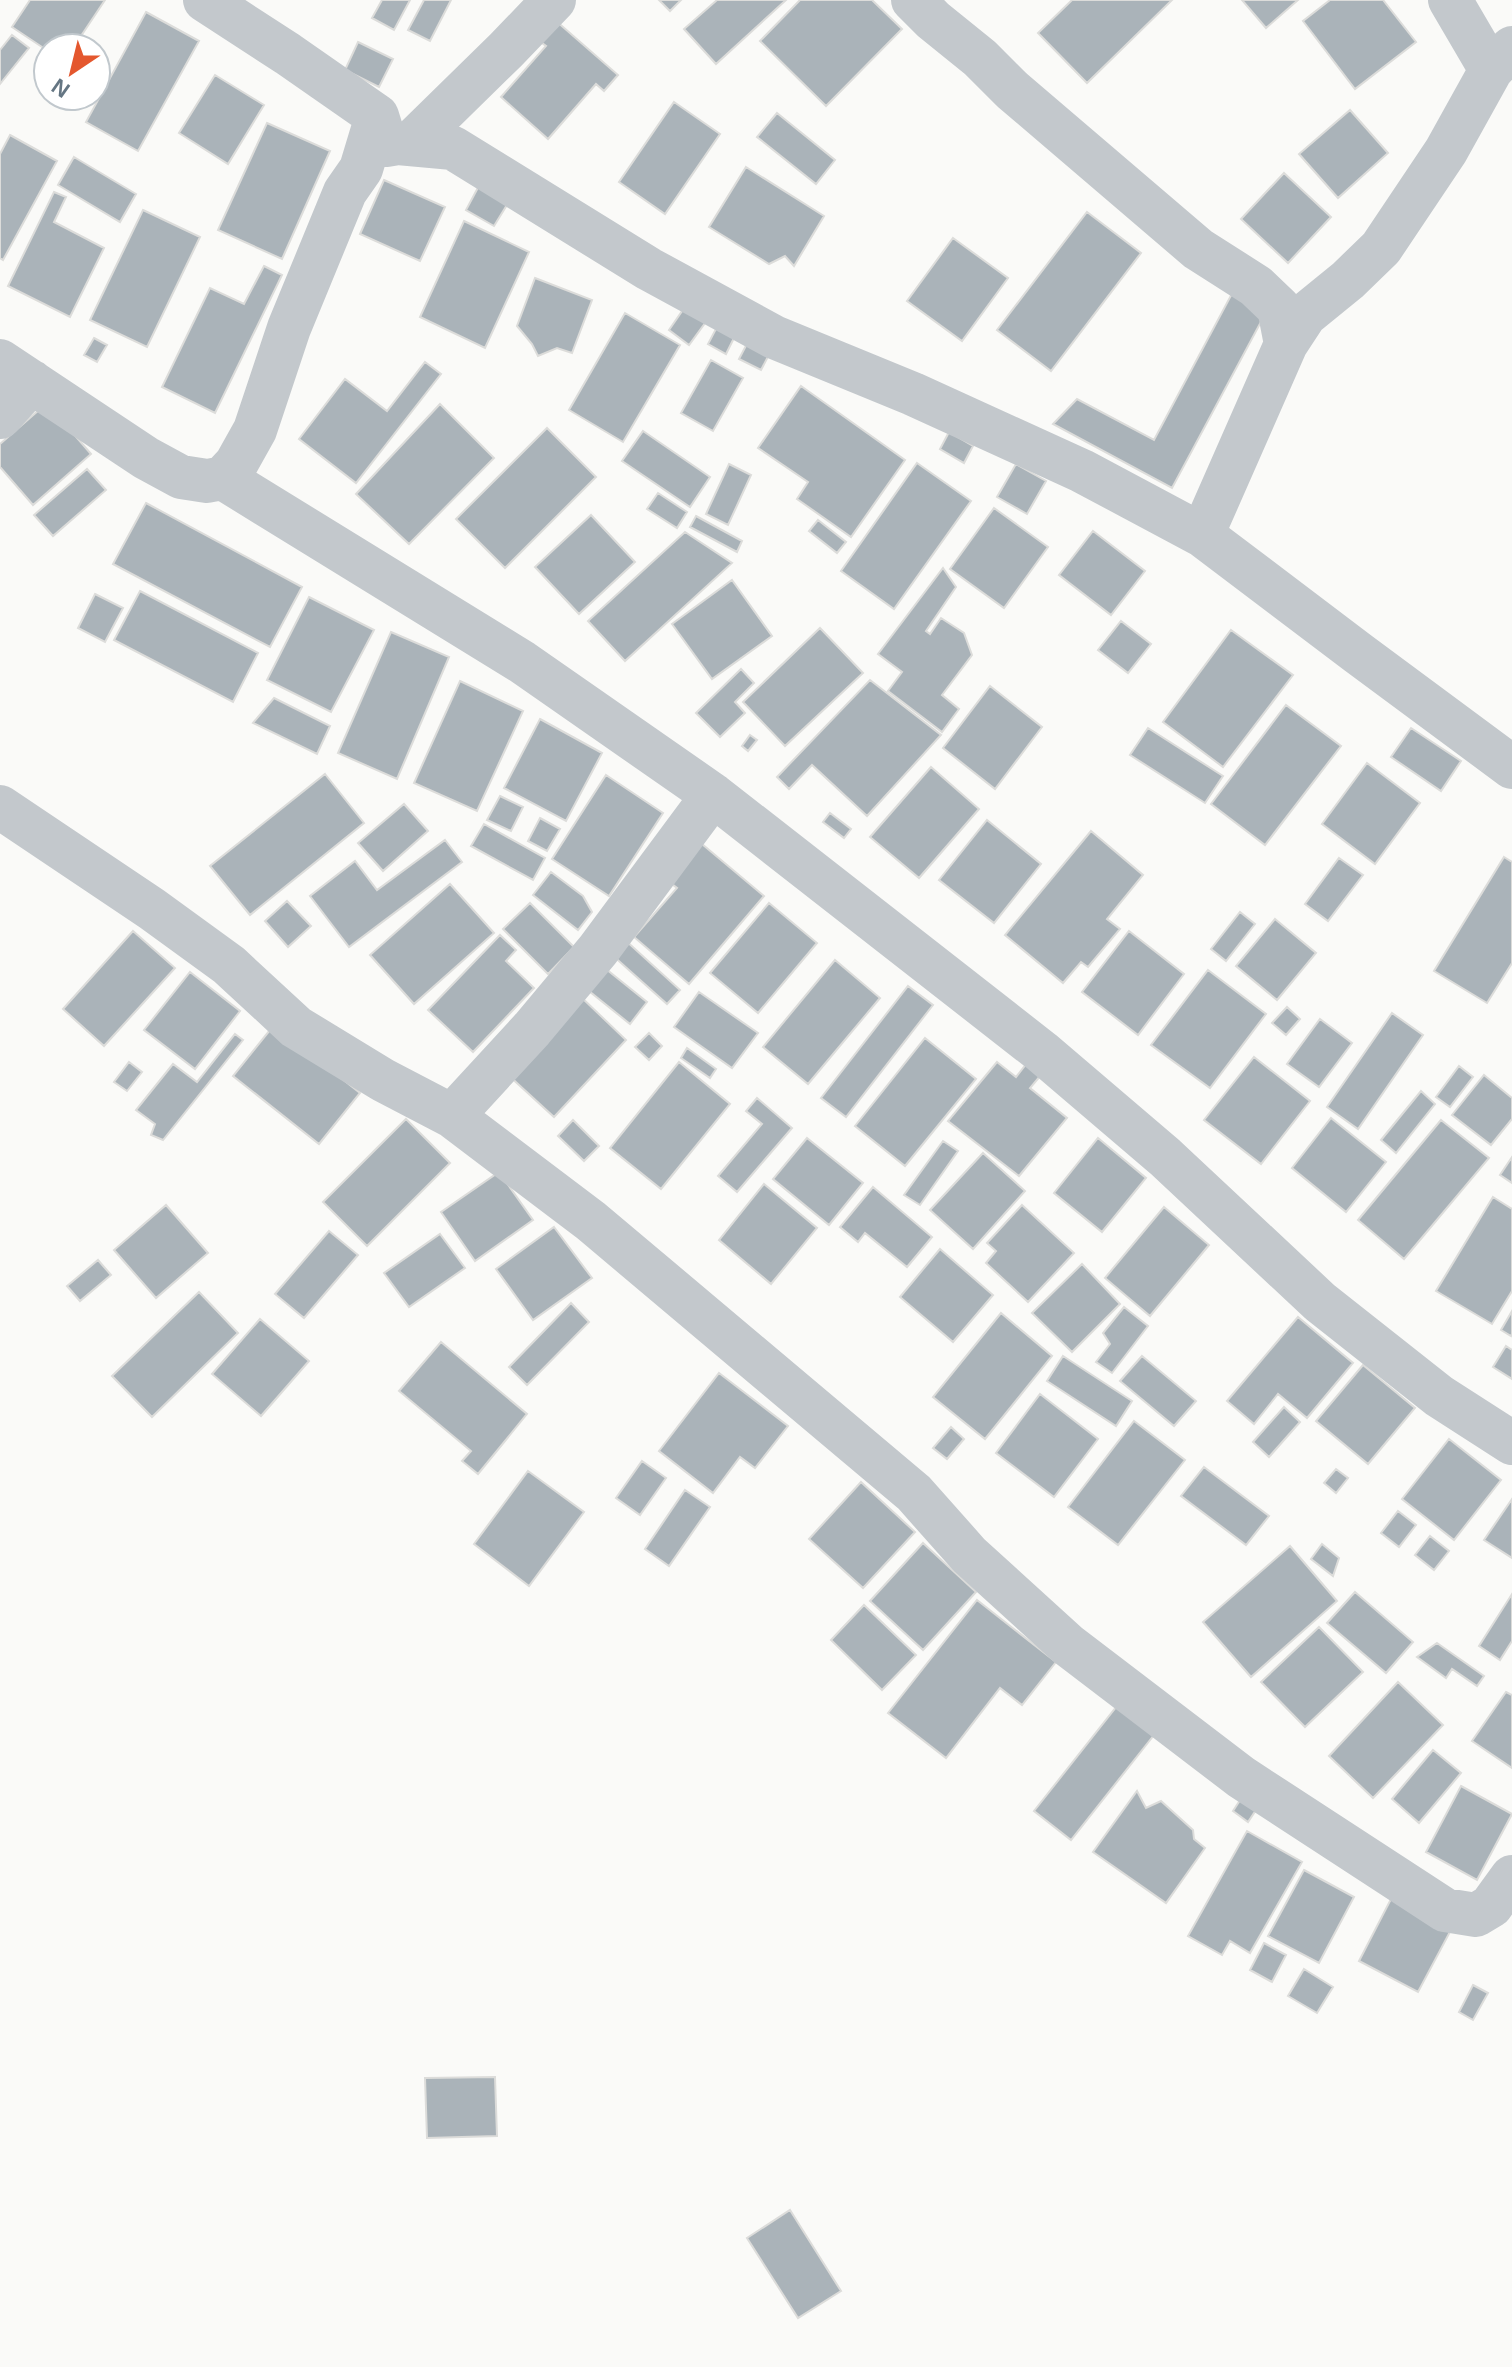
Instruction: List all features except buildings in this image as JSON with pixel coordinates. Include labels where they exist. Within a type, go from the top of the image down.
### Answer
[{"type":"street","points":[[205,0],[288,54],[394,130],[453,148],[649,269],[774,337],[913,394],[1082,471],[1202,535],[1512,767]]},
{"type":"street","points":[[0,417],[16,372],[146,458],[181,477],[207,481],[223,478],[236,464],[255,430],[289,328],[345,192],[394,130],[506,50],[554,0]]},
{"type":"street","points":[[913,0],[1012,90],[1198,249],[1256,286],[1279,308],[1286,344]]},
{"type":"street","points":[[1202,535],[1286,344],[1305,315],[1381,248],[1446,151],[1502,59],[1450,0]]},
{"type":"street","points":[[223,478],[522,662],[713,795],[1042,1052],[1165,1157],[1320,1302],[1439,1396],[1512,1443]]},
{"type":"street","points":[[452,1116],[532,1029],[598,950],[713,795]]},
{"type":"street","points":[[0,807],[229,965],[296,1027],[383,1080],[452,1116],[591,1221],[914,1493],[969,1555],[1068,1645],[1241,1777],[1445,1910],[1476,1915],[1491,1906],[1512,1877]]}]
